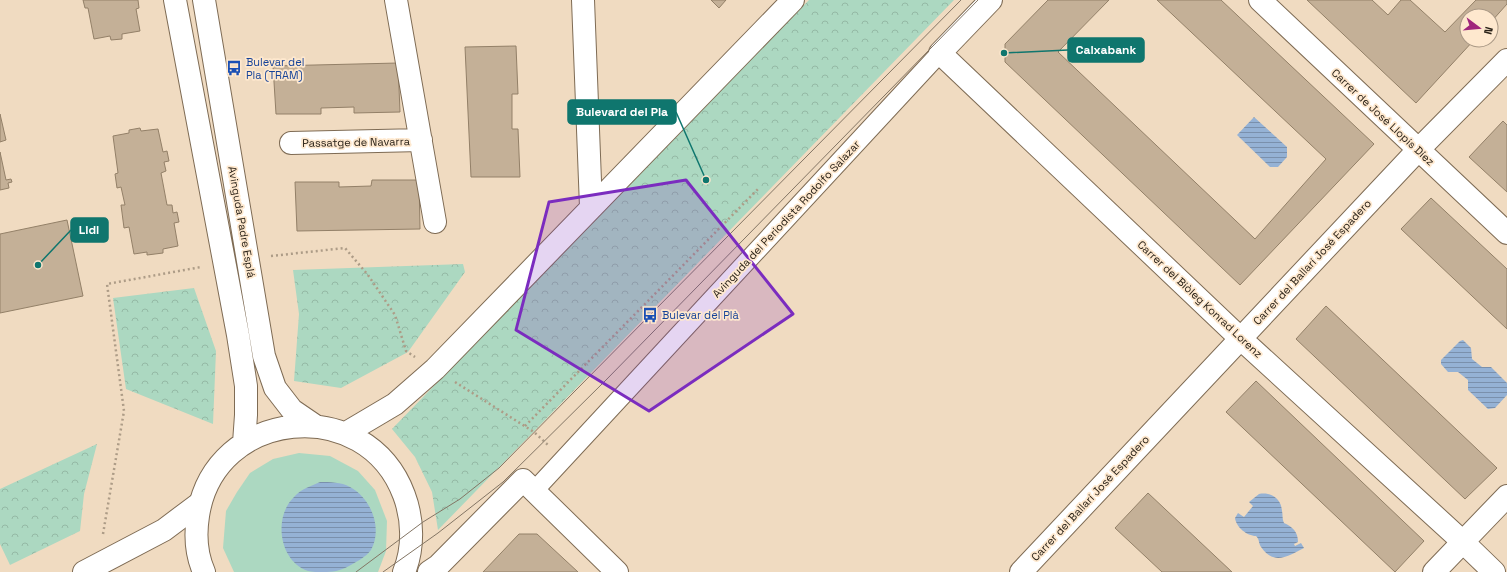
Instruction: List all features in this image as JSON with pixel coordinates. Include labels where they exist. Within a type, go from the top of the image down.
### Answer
[{"type":"street","points":[[175,0],[246,386],[244,443]]},
{"type":"street","name":"Avinguda Padre Esplá","points":[[204,0],[264,356],[275,388],[292,410],[314,425]]},
{"type":"street","points":[[396,0],[435,222]]},
{"type":"street","points":[[583,0],[590,207]]},
{"type":"street","points":[[346,433],[395,404],[435,369],[590,207],[793,0]]},
{"type":"street","name":"Avinguda del Periodista Rodolfo Salazar","points":[[429,572],[438,566],[528,486],[991,0]]},
{"type":"street","name":"Carrer de José Llopis Díez","points":[[1260,0],[1507,233]]},
{"type":"street","name":"Carrer del Biòleg Konrad Lorenz","points":[[940,53],[1241,339],[1494,572]]},
{"type":"street","name":"Carrer del Ballarí José Espadero","points":[[1021,572],[1418,150],[1507,60]]},
{"type":"street","name":"Passatge de Navarra","points":[[291,143],[421,140]]},
{"type":"street","points":[[204,572],[200,562],[196,533],[200,503],[207,485],[217,469],[244,443],[266,432],[290,426],[314,425],[346,433],[367,446],[386,463],[400,483],[408,506],[412,531],[410,553],[404,572]]},
{"type":"street","points":[[528,486],[617,572]]},
{"type":"street","points":[[1434,572],[1507,496]]},
{"type":"street","points":[[84,572],[164,530],[200,503]]},
{"type":"path","points":[[525,426],[759,188]]},
{"type":"path","points":[[248,258],[345,248],[368,275],[395,315],[406,352],[525,426],[554,449]]},
{"type":"path","points":[[109,559],[101,544],[124,411],[107,284],[202,267],[224,261]]},
{"type":"highlighted area","points":[[686,180],[793,314],[649,411],[516,330],[549,202]]},
{"type":"green space","points":[[809,0],[954,0],[438,530],[432,492],[415,457],[392,429]]},
{"type":"green space","points":[[463,264],[465,272],[408,352],[341,388],[294,381],[299,314],[293,270]]},
{"type":"green space","points":[[194,288],[216,351],[213,424],[126,389],[113,298]]},
{"type":"green space","points":[[97,444],[84,494],[80,531],[10,565],[0,544],[0,489]]},
{"type":"green space","points":[[299,453],[330,456],[358,471],[375,490],[387,521],[386,551],[378,572],[234,572],[223,548],[226,511],[250,473],[273,459]]},
{"type":"water","points":[[1254,117],[1287,147],[1287,157],[1278,167],[1270,167],[1237,135]]},
{"type":"water","points":[[1463,340],[1471,348],[1472,359],[1482,367],[1491,367],[1507,383],[1507,395],[1495,408],[1488,409],[1468,390],[1468,380],[1458,372],[1448,372],[1441,364],[1441,360],[1460,341]]},
{"type":"water","points":[[320,482],[343,484],[350,487],[364,498],[373,514],[376,532],[371,550],[361,559],[343,569],[321,572],[308,571],[298,566],[285,548],[282,538],[283,516],[287,506],[300,492]]},
{"type":"water","points":[[1259,494],[1268,494],[1277,499],[1281,506],[1284,523],[1290,526],[1297,535],[1298,542],[1294,544],[1295,546],[1301,543],[1304,548],[1287,556],[1276,558],[1266,553],[1261,547],[1256,536],[1246,533],[1237,525],[1235,518],[1238,513],[1244,517],[1253,506],[1249,502]]},
{"type":"building","points":[[83,0],[138,0],[139,8],[136,9],[140,31],[122,34],[122,39],[111,40],[110,36],[94,39],[88,8],[85,8]]},
{"type":"building","points":[[711,0],[726,0],[719,8]]},
{"type":"building","points":[[1048,0],[1109,0],[1058,52],[1255,239],[1326,159],[1157,0],[1221,0],[1374,144],[1240,285],[1005,62],[1005,44]]},
{"type":"building","points":[[1307,0],[1372,0],[1388,15],[1401,0],[1410,0],[1445,32],[1459,18],[1459,48],[1467,48],[1416,103]]},
{"type":"building","points":[[1476,0],[1507,0],[1507,4],[1499,13],[1499,8],[1468,8]]},
{"type":"building","points":[[516,46],[518,94],[512,94],[512,129],[518,129],[520,177],[471,177],[465,47]]},
{"type":"building","points":[[398,63],[400,112],[354,113],[354,107],[321,108],[321,114],[276,114],[273,66]]},
{"type":"building","points":[[0,114],[6,140],[0,142]]},
{"type":"building","points":[[1503,121],[1507,125],[1507,192],[1469,157]]},
{"type":"building","points":[[140,128],[141,131],[158,129],[163,152],[167,151],[169,161],[164,162],[166,171],[161,173],[167,205],[172,205],[173,213],[177,212],[179,222],[174,223],[178,246],[163,249],[163,253],[147,255],[147,252],[134,254],[129,227],[124,228],[121,205],[125,205],[121,187],[117,188],[115,174],[118,173],[113,136],[129,133],[129,130]]},
{"type":"building","points":[[0,152],[6,180],[11,179],[12,182],[8,183],[9,188],[0,190]]},
{"type":"building","points":[[372,180],[419,180],[420,229],[297,231],[295,182],[339,182],[339,187],[371,186]]},
{"type":"building","points":[[1431,198],[1507,269],[1507,329],[1401,229]]},
{"type":"building","points":[[67,220],[83,296],[0,313],[0,234]]},
{"type":"building","points":[[1326,306],[1497,468],[1465,499],[1296,339]]},
{"type":"building","points":[[1256,381],[1424,541],[1395,572],[1226,412]]},
{"type":"building","points":[[1148,493],[1232,572],[1162,572],[1115,528]]},
{"type":"building","points":[[519,534],[537,534],[578,572],[483,572]]},
{"type":"tram line","points":[[356,572],[423,522],[460,499],[499,468],[961,0]]},
{"type":"tram line","points":[[383,572],[438,533],[503,482],[606,380],[978,0]]},
{"type":"place","name":"Caixabank","points":[[1004,53]]},
{"type":"place","name":"Bulevar del Pla (TRAM)","points":[[234,68]]},
{"type":"place","name":"Bulevard del Pla","points":[[706,180]]},
{"type":"place","name":"Lidl","points":[[38,265]]},
{"type":"place","name":"Bulevar del Plà","points":[[650,315]]}]
